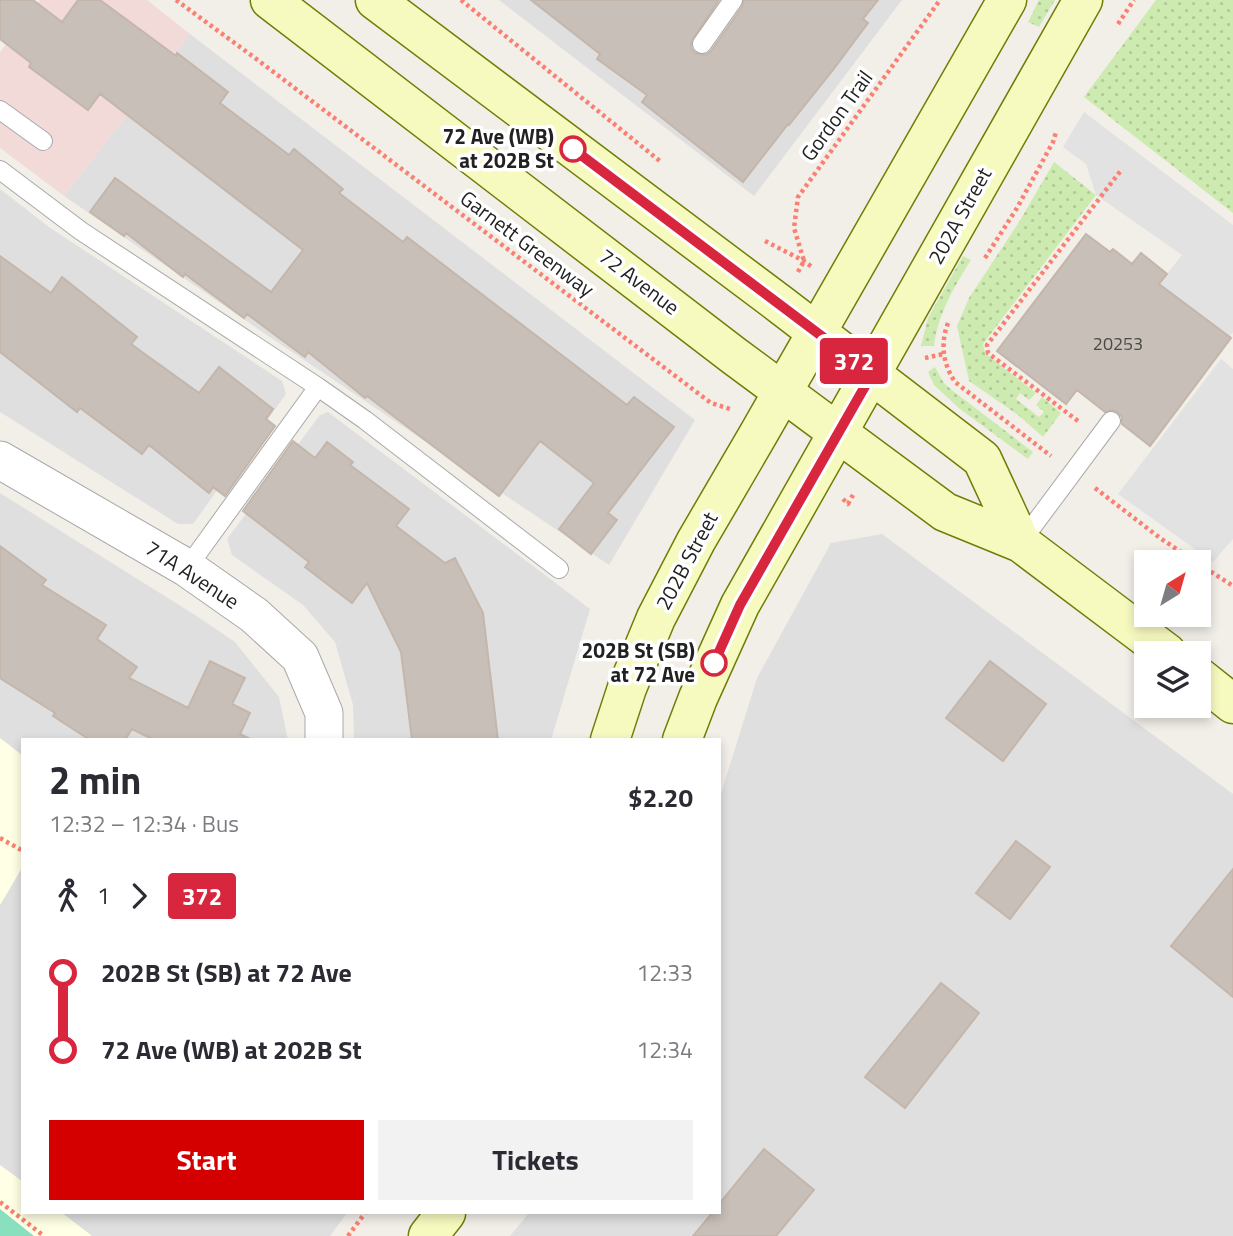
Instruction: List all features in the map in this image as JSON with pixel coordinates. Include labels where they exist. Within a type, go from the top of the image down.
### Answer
[{"type":"main road","name":"72 Avenue","points":[[270,0],[945,512],[1021,543],[1151,641]]},
{"type":"main road","name":"72 Avenue","points":[[375,0],[982,459],[1021,543]]},
{"type":"main road","points":[[783,391],[1007,0]]},
{"type":"main road","name":"202A Street","points":[[838,433],[1083,0]]},
{"type":"main road","name":"202B Street","points":[[611,738],[627,688],[656,618],[696,541],[783,391]]},
{"type":"main road","points":[[683,738],[740,605],[838,433]]},
{"type":"main road","points":[[1211,687],[1233,704]]},
{"type":"main road","points":[[428,1236],[445,1214]]},
{"type":"street","name":"71A Avenue","points":[[0,460],[187,568],[254,615],[300,657],[324,713],[324,738]]},
{"type":"lane","points":[[702,44],[733,0]]},
{"type":"lane","points":[[0,110],[43,141]]},
{"type":"lane","points":[[0,170],[81,231],[365,420],[559,569]]},
{"type":"lane","points":[[187,568],[318,387]]},
{"type":"lane","points":[[1021,543],[1111,421]]},
{"type":"path","name":"Garnett Greenway","points":[[176,0],[711,403],[728,408]]},
{"type":"path","points":[[461,0],[663,164]]},
{"type":"path","name":"Gordon Trail","points":[[759,238],[804,261],[793,228],[798,197],[940,0]]},
{"type":"path","points":[[984,259],[1017,208],[1053,142],[1059,120]]},
{"type":"path","points":[[1099,436],[988,353],[987,345],[1122,169]]},
{"type":"path","points":[[952,315],[946,326],[943,354],[947,370],[955,382],[1178,550]]},
{"type":"path","points":[[924,358],[943,354]]},
{"type":"path","points":[[1211,572],[1233,586]]},
{"type":"path","points":[[0,838],[21,850]]},
{"type":"path","points":[[0,1202],[44,1236]]},
{"type":"path","points":[[348,1236],[364,1214]]},
{"type":"shaded area","points":[[40,0],[147,0],[190,34],[64,196],[0,148],[0,52]]},
{"type":"shaded area","points":[[499,0],[902,0],[754,196]]},
{"type":"shaded area","points":[[190,34],[695,420],[609,565],[64,196]]},
{"type":"shaded area","points":[[1084,112],[1233,225],[1233,332],[1229,337],[1159,284],[1182,255],[1096,195],[1086,164],[1063,147]]},
{"type":"shaded area","points":[[0,189],[49,227],[282,381],[286,394],[193,524],[178,524],[0,412]]},
{"type":"shaded area","points":[[1221,359],[1233,369],[1233,539],[1213,562],[1211,550],[1196,550],[1118,494]]},
{"type":"shaded area","points":[[328,412],[590,609],[552,738],[354,738],[353,705],[335,642],[303,605],[232,555],[227,539],[320,415]]},
{"type":"shaded area","points":[[0,493],[235,642],[279,697],[288,738],[21,738],[21,754],[0,738]]},
{"type":"shaded area","points":[[882,534],[1233,794],[1233,1236],[510,1236],[528,1214],[721,1214],[721,794],[757,678],[831,543]]},
{"type":"shaded area","points":[[0,738],[21,754],[21,869],[0,905]]},
{"type":"shaded area","points":[[21,869],[21,1181],[0,1165],[0,905]]},
{"type":"shaded area","points":[[0,1165],[21,1181],[21,1214],[63,1214],[92,1236],[0,1236]]},
{"type":"shaded area","points":[[63,1214],[346,1214],[330,1236],[92,1236]]},
{"type":"green space","points":[[1039,0],[1055,0],[1039,27],[1028,22]]},
{"type":"green space","points":[[1156,0],[1233,0],[1233,213],[1084,97]]},
{"type":"green space","points":[[1054,162],[1096,195],[983,344],[985,353],[1036,393],[1029,400],[1020,393],[1016,399],[1039,417],[1044,412],[1036,405],[1042,397],[1061,413],[1043,437],[1018,415],[969,381],[957,326],[969,298],[1019,222]]},
{"type":"green space","points":[[963,256],[971,260],[943,312],[934,346],[921,346],[928,318]]},
{"type":"green space","points":[[935,367],[944,383],[953,391],[1033,452],[1028,459],[960,409],[934,385],[928,372]]},
{"type":"green space","points":[[0,1209],[34,1236],[0,1236]]},
{"type":"building","points":[[0,0],[33,0],[62,22],[78,0],[100,0],[228,92],[220,103],[289,155],[294,149],[343,189],[339,193],[403,242],[407,237],[627,405],[634,397],[674,427],[608,513],[617,520],[591,554],[559,529],[594,483],[540,441],[499,496],[367,396],[365,398],[308,352],[305,357],[247,314],[244,318],[185,274],[183,277],[126,233],[124,236],[90,212],[115,178],[271,292],[303,250],[100,94],[88,110],[29,67],[31,63],[0,39]]},
{"type":"building","points":[[531,0],[719,0],[691,42],[695,53],[702,55],[711,51],[742,7],[744,0],[878,0],[863,19],[868,23],[743,182],[642,102],[647,95],[597,59],[600,54]]},
{"type":"building","points":[[1086,234],[1110,252],[1113,249],[1132,264],[1141,253],[1167,274],[1159,284],[1231,338],[1150,446],[1122,424],[1122,417],[1117,412],[1105,412],[1077,390],[1066,404],[997,351]]},
{"type":"building","points":[[0,256],[51,293],[62,277],[137,337],[131,344],[199,393],[219,367],[273,409],[266,419],[275,426],[225,496],[213,487],[209,493],[149,445],[142,454],[80,408],[77,412],[0,352]]},
{"type":"building","points":[[293,441],[315,458],[327,442],[353,462],[350,465],[409,509],[396,526],[445,563],[455,558],[483,613],[498,738],[412,738],[401,652],[367,583],[352,603],[305,567],[309,562],[243,511]]},
{"type":"building","points":[[0,546],[46,580],[42,585],[106,625],[97,639],[137,667],[129,678],[188,708],[210,661],[245,678],[232,704],[250,713],[240,734],[248,738],[150,738],[132,729],[126,738],[87,738],[53,716],[55,713],[0,678]]},
{"type":"building","points":[[990,661],[1046,704],[1003,761],[946,718]]},
{"type":"building","points":[[1016,841],[1050,867],[1010,919],[976,893]]},
{"type":"building","points":[[1233,869],[1233,997],[1171,946]]},
{"type":"building","points":[[941,983],[979,1013],[905,1108],[865,1077]]},
{"type":"building","points":[[764,1149],[814,1190],[776,1236],[693,1236],[711,1214],[721,1214],[721,1202]]},
{"type":"bus line","name":"372","points":[[573,149],[872,374],[740,605],[714,663]]},
{"type":"place","name":"72 Ave (WB) at 202B St","points":[[573,149]]},
{"type":"place","name":"202B St (SB) at 72 Ave","points":[[714,663]]}]
